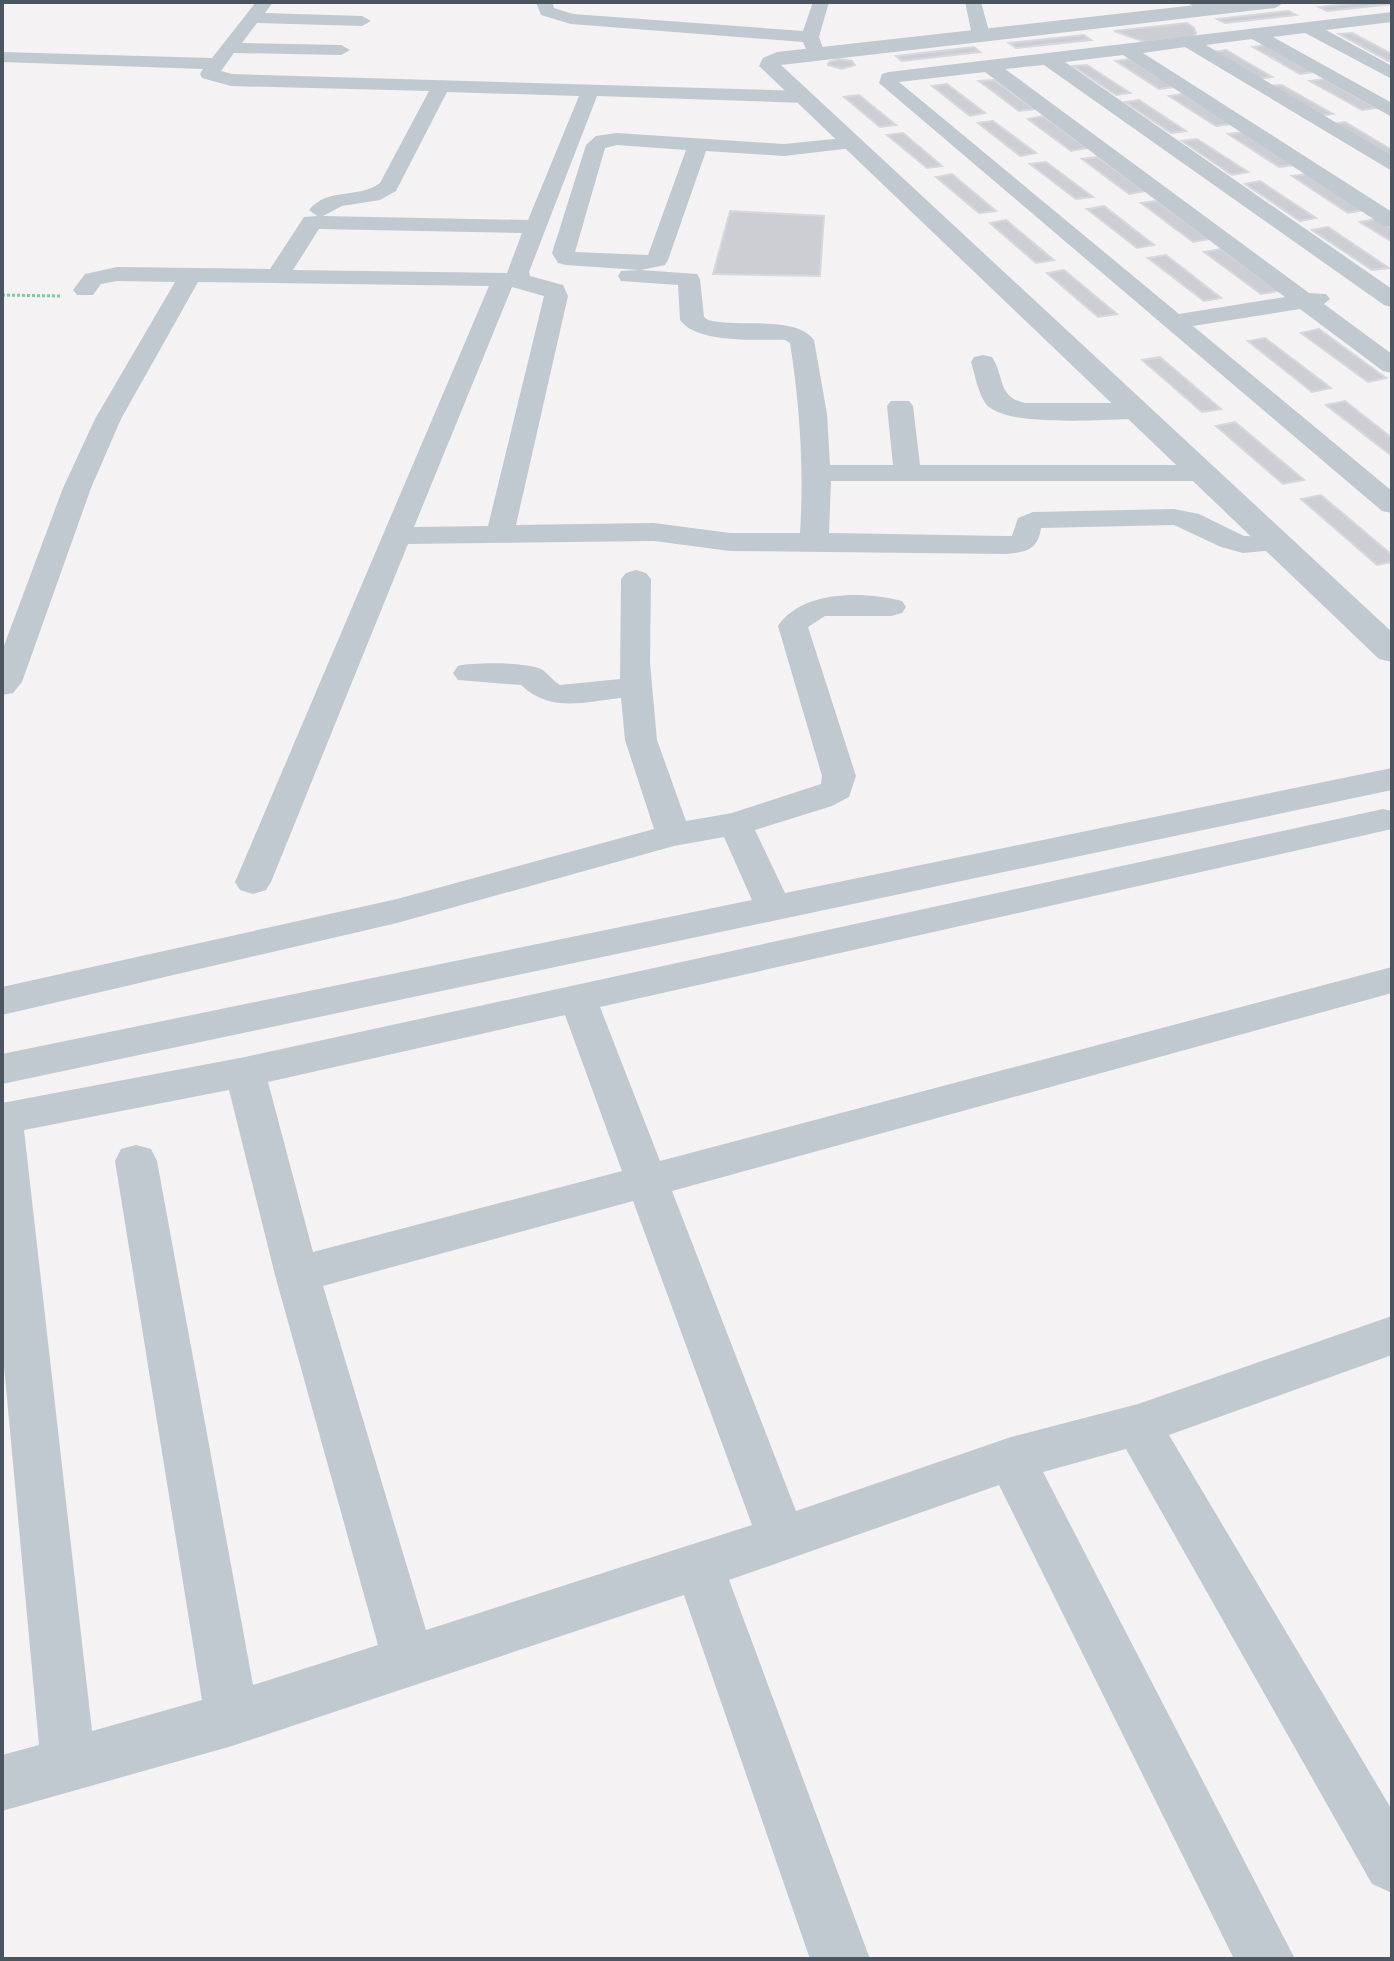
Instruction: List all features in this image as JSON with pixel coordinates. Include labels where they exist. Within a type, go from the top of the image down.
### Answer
[{"type":"street","points":[[265,2],[209,74],[219,79],[806,97]]},
{"type":"street","points":[[317,82],[378,2]]},
{"type":"street","points":[[544,2],[547,11],[571,19],[673,18],[813,46]]},
{"type":"street","points":[[813,46],[821,2]]},
{"type":"street","points":[[973,2],[981,35]]},
{"type":"street","points":[[1275,2],[1201,6],[981,35],[813,46],[777,58],[770,62],[770,66],[1392,651]]},
{"type":"street","points":[[254,18],[362,21]]},
{"type":"street","points":[[1391,18],[990,67],[898,75],[889,78],[888,83],[1392,505]]},
{"type":"street","points":[[1307,27],[1392,73]]},
{"type":"street","points":[[1255,34],[1392,111]]},
{"type":"street","points":[[1189,42],[1392,165]]},
{"type":"street","points":[[232,48],[341,50]]},
{"type":"street","points":[[1127,50],[1392,221]]},
{"type":"street","points":[[2,57],[217,64]]},
{"type":"street","points":[[1048,59],[1387,292]]},
{"type":"street","points":[[990,67],[1392,366]]},
{"type":"street","points":[[276,278],[328,202],[382,193],[389,187],[441,86]]},
{"type":"street","points":[[253,882],[398,536],[513,278],[590,91]]},
{"type":"street","points":[[698,144],[662,251],[565,247],[596,145],[603,140],[617,139],[698,144],[784,150],[854,143]]},
{"type":"street","points":[[312,222],[534,227]]},
{"type":"street","points":[[85,290],[93,279],[102,275],[689,279],[692,320],[695,324],[798,336],[802,340],[814,414],[817,477],[814,541]]},
{"type":"street","points":[[2,686],[77,488],[108,419],[190,276]]},
{"type":"street","points":[[500,534],[556,296],[555,290],[546,286],[513,278]]},
{"type":"street","points":[[1176,322],[1341,295],[1387,292]]},
{"type":"street","points":[[983,362],[996,400],[1014,410],[1135,411]]},
{"type":"street","points":[[900,406],[907,472]]},
{"type":"street","points":[[817,477],[846,472],[1201,473]]},
{"type":"street","points":[[398,536],[654,532],[730,542],[1007,545],[1020,544],[1025,540],[1028,524],[1045,518],[1174,517],[1186,518],[1243,547],[1275,543]]},
{"type":"street","points":[[636,579],[636,687],[645,761],[673,835]]},
{"type":"street","points":[[2,1001],[397,911],[673,835],[735,824],[820,798],[837,789],[839,776],[793,626],[808,610],[891,607]]},
{"type":"street","points":[[469,673],[530,676],[546,691],[558,695],[636,687]]},
{"type":"street","points":[[2,1069],[1392,779]]},
{"type":"street","points":[[68,1764],[2,1120],[245,1072],[1388,824],[1356,786]]},
{"type":"street","points":[[735,824],[773,907]]},
{"type":"street","points":[[297,1275],[1392,980]]},
{"type":"street","points":[[578,999],[782,1539]]},
{"type":"street","points":[[245,1072],[297,1275],[409,1661]]},
{"type":"street","points":[[136,1161],[232,1719]]},
{"type":"street","points":[[2,1783],[232,1719],[699,1567],[1011,1459],[1138,1425],[1392,1335]]},
{"type":"street","points":[[1138,1425],[1392,1864]]},
{"type":"street","points":[[1011,1459],[1265,1959]]},
{"type":"street","points":[[699,1567],[840,1959]]},
{"type":"path","points":[[2,295],[64,297],[85,290]]},
{"type":"building","points":[[1364,2],[1392,4],[1327,11],[1319,7]]},
{"type":"building","points":[[1288,11],[1296,15],[1225,23],[1217,19]]},
{"type":"building","points":[[1187,23],[1194,28],[1196,33],[1193,37],[1145,42],[1114,31]]},
{"type":"building","points":[[1352,33],[1392,54],[1392,60],[1388,61],[1339,34]]},
{"type":"building","points":[[1084,35],[1091,40],[1016,48],[1009,43]]},
{"type":"building","points":[[1266,45],[1314,72],[1300,74],[1253,47]]},
{"type":"building","points":[[974,47],[980,52],[902,61],[896,56]]},
{"type":"building","points":[[1226,50],[1272,77],[1258,79],[1212,52]]},
{"type":"building","points":[[839,59],[852,61],[855,65],[842,69],[828,65]]},
{"type":"building","points":[[1130,59],[1174,87],[1159,89],[1116,61]]},
{"type":"building","points":[[1087,65],[1130,93],[1116,95],[1073,66]]},
{"type":"building","points":[[1324,79],[1376,108],[1362,110],[1310,81]]},
{"type":"building","points":[[994,80],[1034,109],[1019,111],[979,81]]},
{"type":"building","points":[[947,84],[985,113],[970,116],[932,86]]},
{"type":"building","points":[[1282,85],[1333,114],[1318,116],[1268,86]]},
{"type":"building","points":[[1183,94],[1231,124],[1216,126],[1169,96]]},
{"type":"building","points":[[859,95],[896,125],[880,127],[844,97]]},
{"type":"building","points":[[1139,100],[1186,131],[1171,133],[1125,102]]},
{"type":"building","points":[[1043,116],[1087,148],[1071,151],[1028,119]]},
{"type":"building","points":[[993,121],[1036,153],[1020,156],[978,123]]},
{"type":"building","points":[[1345,122],[1392,150],[1392,155],[1385,156],[1331,124]]},
{"type":"building","points":[[1243,132],[1294,165],[1279,167],[1228,134]]},
{"type":"building","points":[[903,133],[942,166],[927,168],[887,135]]},
{"type":"building","points":[[1197,139],[1248,172],[1232,175],[1182,141]]},
{"type":"building","points":[[1097,157],[1145,191],[1129,194],[1082,159]]},
{"type":"building","points":[[1046,162],[1093,197],[1076,199],[1030,164]]},
{"type":"building","points":[[952,174],[996,211],[979,213],[936,177]]},
{"type":"building","points":[[1307,174],[1364,210],[1348,213],[1292,176]]},
{"type":"building","points":[[1260,181],[1316,218],[1300,221],[1245,184]]},
{"type":"building","points":[[1157,201],[1209,239],[1193,242],[1141,203]]},
{"type":"building","points":[[1104,206],[1154,245],[1137,248],[1087,209]]},
{"type":"building","points":[[730,211],[824,216],[820,276],[713,274]]},
{"type":"building","points":[[1376,219],[1392,229],[1392,242],[1360,222]]},
{"type":"building","points":[[1006,220],[1054,260],[1036,263],[990,223]]},
{"type":"building","points":[[1328,227],[1389,268],[1372,270],[1312,230]]},
{"type":"building","points":[[1221,249],[1279,291],[1261,294],[1204,252]]},
{"type":"building","points":[[1166,255],[1221,298],[1204,301],[1148,258]]},
{"type":"building","points":[[1064,270],[1117,314],[1098,317],[1047,273]]},
{"type":"building","points":[[1319,329],[1386,378],[1368,382],[1301,333]]},
{"type":"building","points":[[1265,338],[1331,388],[1312,392],[1248,341]]},
{"type":"building","points":[[1160,357],[1221,409],[1202,412],[1142,360]]},
{"type":"building","points":[[1345,401],[1392,438],[1392,456],[1326,405]]},
{"type":"building","points":[[1235,422],[1304,480],[1283,484],[1216,426]]},
{"type":"building","points":[[1321,495],[1392,555],[1392,562],[1377,565],[1301,499]]}]
